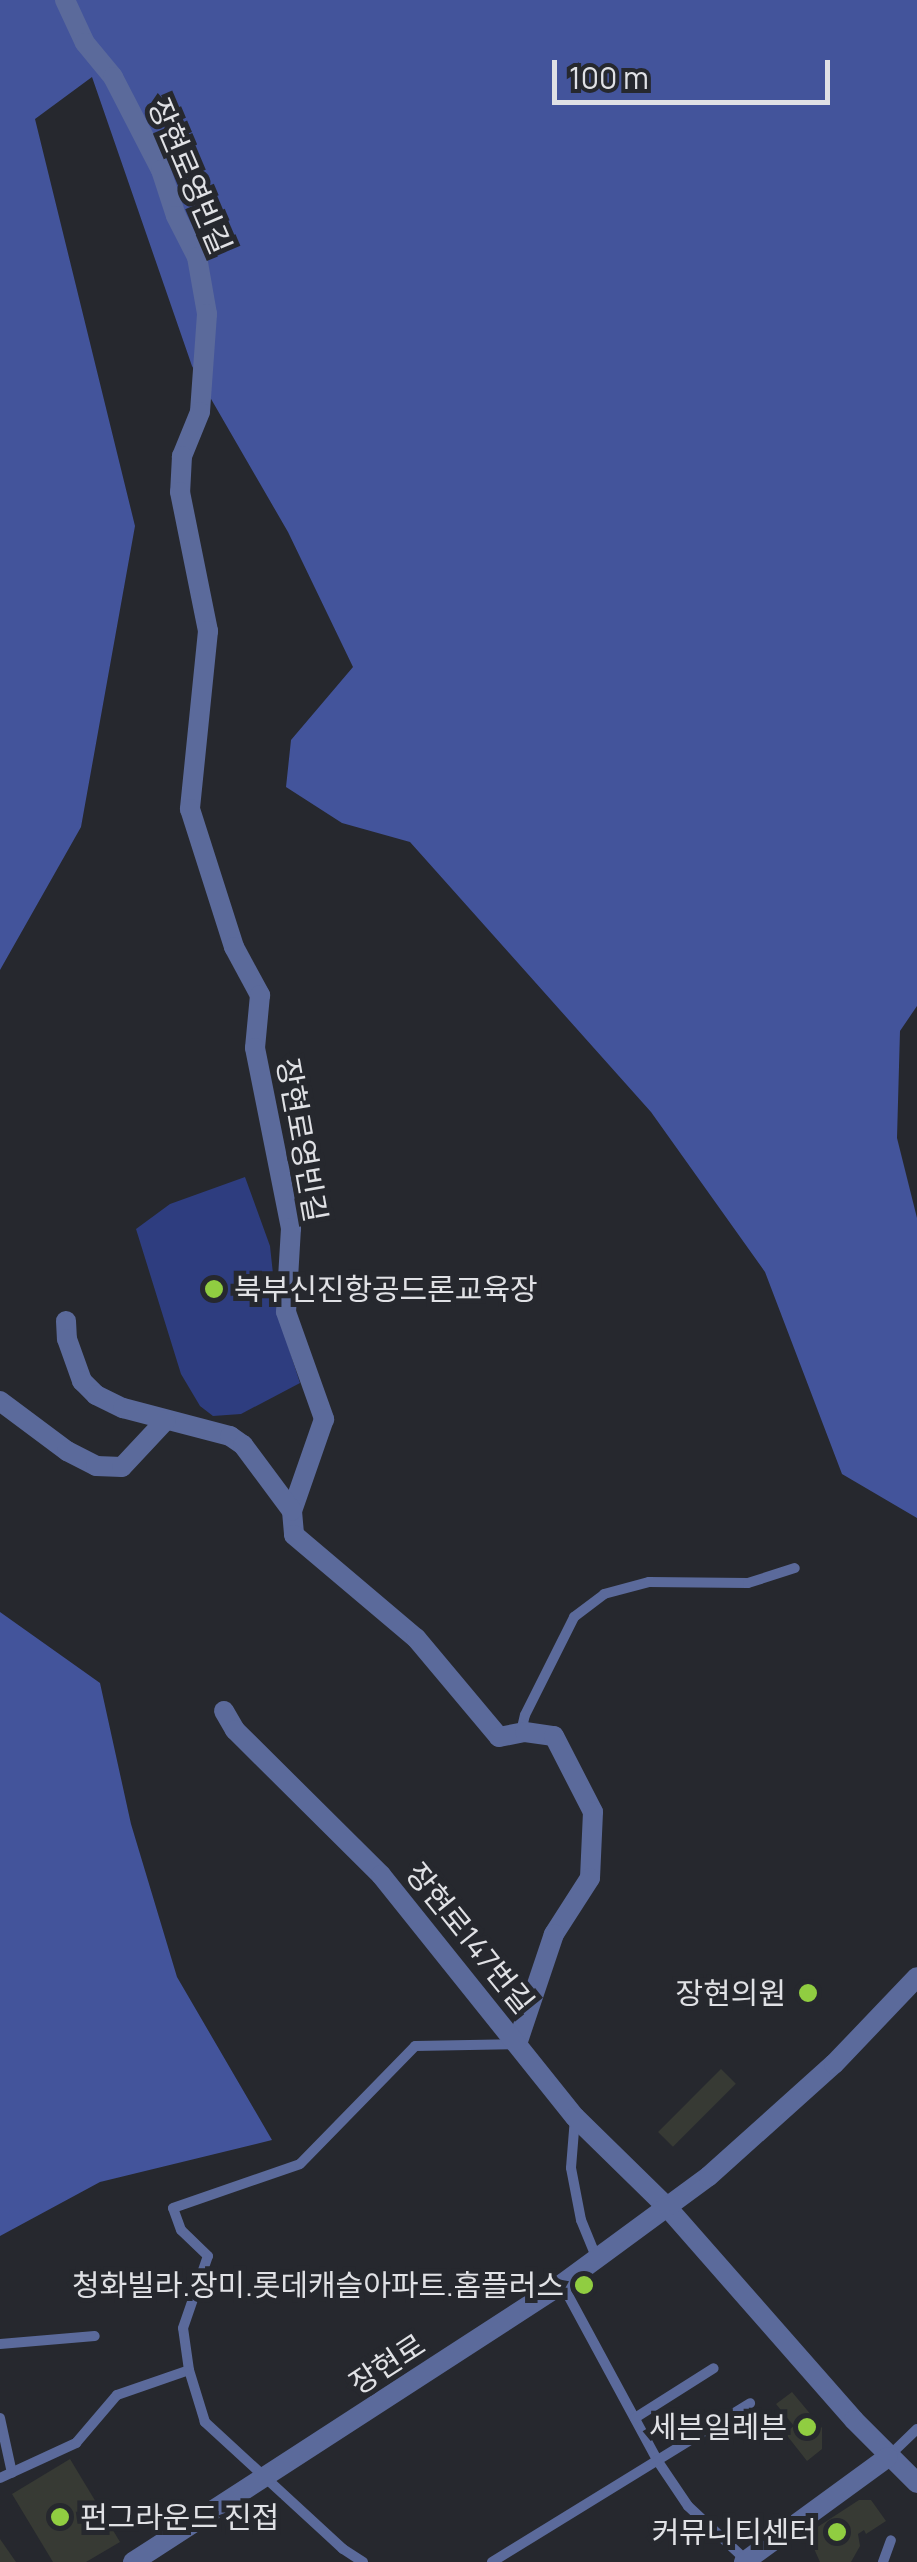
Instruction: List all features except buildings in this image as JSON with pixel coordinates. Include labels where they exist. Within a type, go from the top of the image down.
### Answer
[{"type":"street","name":"장현로영빈길","points":[[65,0],[85,43],[113,77],[161,170],[176,216],[197,258],[207,314],[200,412],[182,456],[180,492],[208,631],[190,809],[234,946],[260,995],[254,1048],[291,1228],[286,1312],[324,1419],[292,1512]]},
{"type":"street","points":[[66,1321],[67,1339],[82,1381],[96,1395],[166,1420],[230,1436],[244,1445],[292,1512],[294,1534],[416,1638],[487,1726],[499,1737],[520,1733],[554,1736],[592,1812],[595,1846],[590,1878],[554,1934],[517,2044]]},
{"type":"street","points":[[0,1401],[66,1451],[96,1466],[122,1467],[166,1420]]},
{"type":"street","name":"장현로147번길","points":[[224,1710],[236,1730],[380,1876],[576,2117],[668,2207]]},
{"type":"street","name":"장현로","points":[[133,2562],[562,2284],[668,2207],[709,2176],[834,2064],[917,1977]]},
{"type":"street","points":[[668,2207],[888,2457],[917,2483]]},
{"type":"street","points":[[745,2561],[888,2457]]},
{"type":"lane","points":[[520,1733],[525,1715],[574,1617],[604,1594],[649,1582],[748,1583],[795,1568]]},
{"type":"lane","points":[[363,2562],[343,2550],[269,2477],[221,2441],[205,2422],[189,2370],[183,2328],[208,2256],[181,2230],[173,2208],[300,2164],[415,2046],[517,2044]]},
{"type":"lane","points":[[576,2117],[571,2168],[581,2220],[597,2258]]},
{"type":"lane","points":[[562,2284],[657,2460],[688,2506],[745,2561]]},
{"type":"lane","points":[[0,2344],[95,2336]]},
{"type":"lane","points":[[636,2418],[714,2368]]},
{"type":"lane","points":[[0,2478],[76,2444],[118,2395],[189,2370]]},
{"type":"lane","points":[[492,2562],[750,2403]]},
{"type":"lane","points":[[0,2418],[12,2473]]},
{"type":"lane","points":[[888,2457],[917,2429]]},
{"type":"lane","points":[[883,2562],[891,2540]]},
{"type":"shaded area","points":[[0,0],[917,0],[917,1006],[900,1031],[897,1138],[917,1218],[917,1518],[842,1474],[765,1272],[651,1112],[410,842],[342,823],[286,787],[291,740],[353,667],[288,532],[192,366],[92,77],[35,119],[135,526],[81,827],[0,970]]},
{"type":"shaded area","name":"북부신진항공드론교육장","points":[[245,1177],[270,1246],[277,1311],[300,1383],[241,1414],[213,1416],[200,1406],[181,1374],[136,1229],[170,1204]]},
{"type":"shaded area","points":[[0,1612],[100,1683],[131,1824],[177,1977],[272,2140],[100,2182],[0,2236]]},
{"type":"place","name":"북부신진항공드론교육장","points":[[214,1289]]},
{"type":"place","name":"장현의원","points":[[808,1993]]},
{"type":"place","name":"청화빌라.장미.롯데캐슬아파트.홈플러스","points":[[584,2285]]},
{"type":"place","name":"세븐일레븐","points":[[807,2427]]},
{"type":"place","name":"펀그라운드 진접","points":[[60,2517]]},
{"type":"place","name":"커뮤니티센터","points":[[837,2532]]}]
